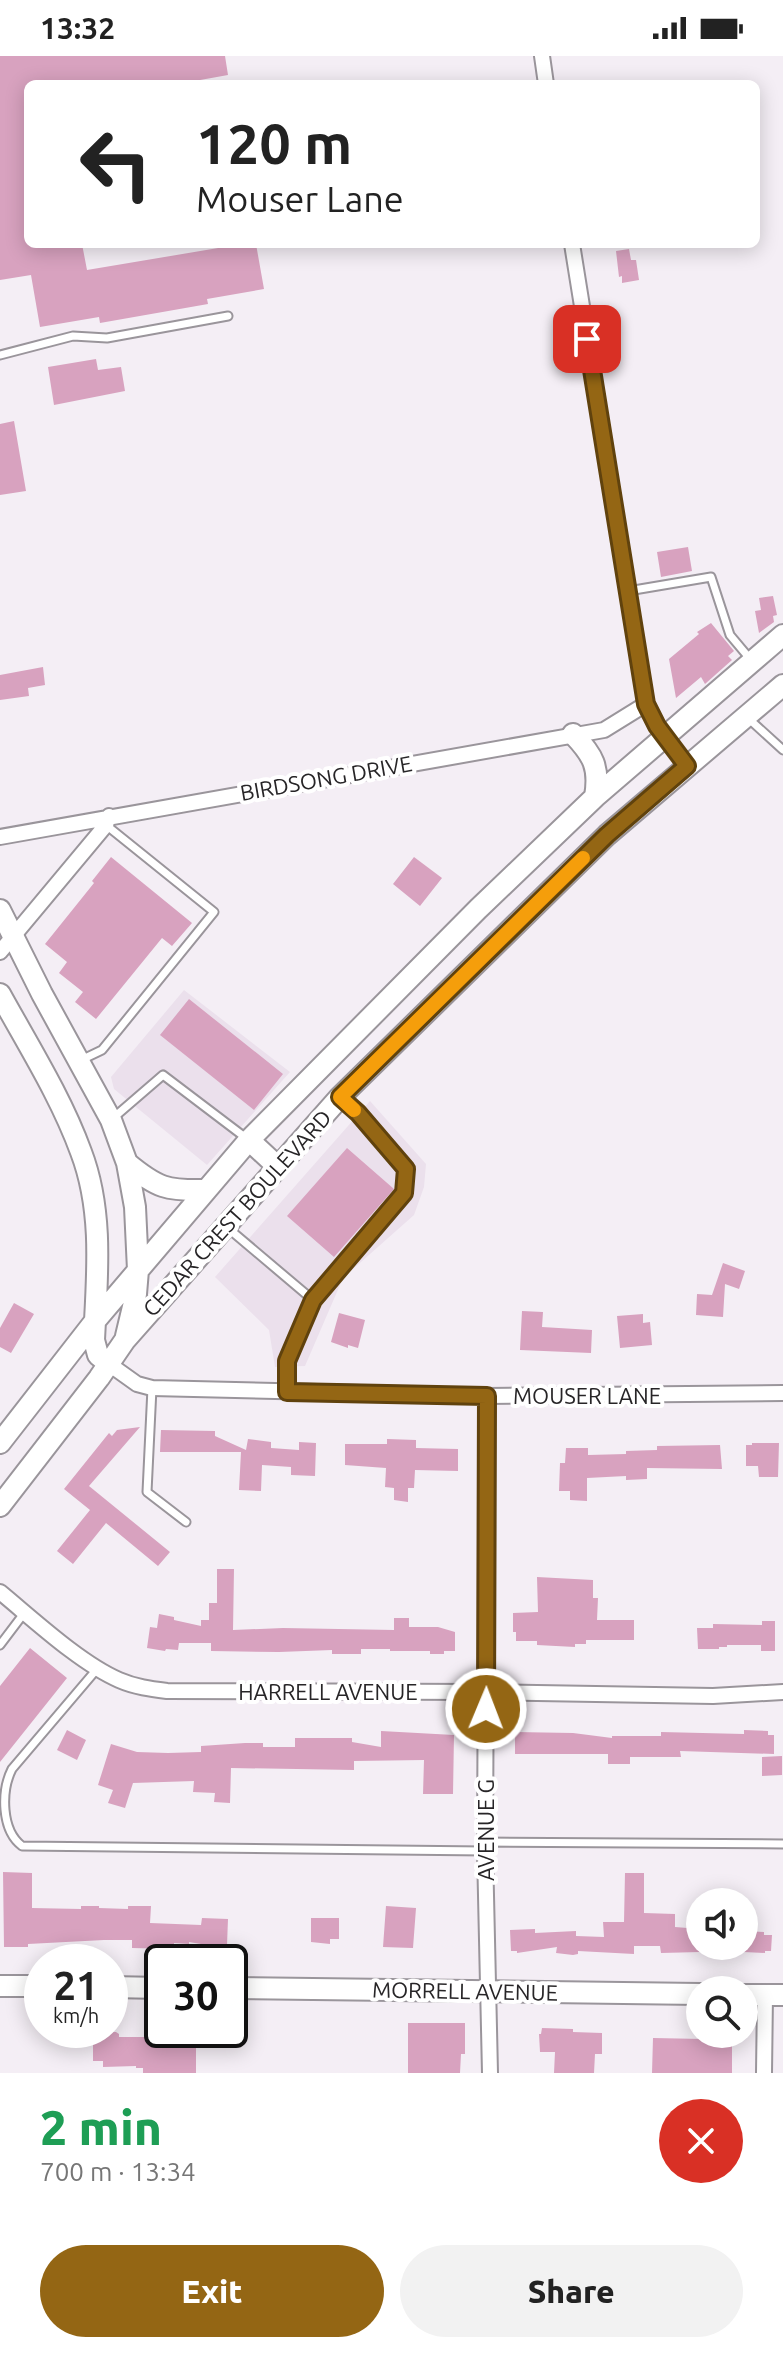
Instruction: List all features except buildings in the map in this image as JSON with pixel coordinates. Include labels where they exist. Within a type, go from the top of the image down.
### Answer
[{"type":"street","points":[[542,56],[545,80]]},
{"type":"street","points":[[573,248],[646,704],[657,726],[687,766]]},
{"type":"street","name":"CEDAR CREST BOULEVARD","points":[[0,1443],[95,1321],[249,1140],[478,909],[595,797],[783,635]]},
{"type":"street","name":"CEDAR CREST BOULEVARD","points":[[0,1506],[125,1340],[340,1097],[607,835],[783,685]]},
{"type":"street","name":"BIRDSONG DRIVE","points":[[0,837],[604,730],[646,704]]},
{"type":"street","points":[[573,734],[593,759],[598,774],[595,797]]},
{"type":"street","points":[[6,945],[108,820]]},
{"type":"street","points":[[0,910],[6,945],[79,1061],[111,1120],[127,1163],[135,1207],[138,1270],[136,1294],[125,1340]]},
{"type":"street","points":[[0,994],[55,1094],[82,1152],[97,1242],[94,1340],[98,1355],[109,1364]]},
{"type":"street","points":[[316,1074],[340,1097]]},
{"type":"street","points":[[249,1140],[278,1167]]},
{"type":"street","points":[[127,1163],[151,1183],[176,1191],[206,1190]]},
{"type":"street","name":"MOUSER LANE","points":[[109,1364],[137,1384],[152,1388],[487,1396],[783,1393]]},
{"type":"street","name":"AVENUE G","points":[[487,1396],[485,1846],[490,2073]]},
{"type":"street","name":"HARRELL AVENUE","points":[[0,1592],[97,1669],[140,1688],[167,1691],[700,1696],[783,1692]]},
{"type":"street","points":[[0,1986],[24,1986]]},
{"type":"street","name":"MORRELL AVENUE","points":[[248,1988],[686,1994]]},
{"type":"street","points":[[764,2073],[774,1995]]},
{"type":"lane","points":[[0,355],[73,336],[107,338],[228,316]]},
{"type":"lane","points":[[628,591],[711,577],[730,635],[752,661]]},
{"type":"lane","points":[[746,716],[783,750]]},
{"type":"lane","points":[[79,1061],[102,1050],[214,912],[108,820]]},
{"type":"lane","points":[[111,1120],[163,1075],[249,1140]]},
{"type":"lane","points":[[287,1392],[287,1361],[313,1300],[404,1193],[406,1169],[358,1113],[340,1097]]},
{"type":"lane","points":[[225,1225],[313,1300]]},
{"type":"lane","points":[[152,1388],[147,1492],[186,1522]]},
{"type":"lane","points":[[0,1645],[25,1612]]},
{"type":"lane","points":[[0,1629],[8,1635]]},
{"type":"lane","points":[[97,1669],[6,1780],[9,1829],[14,1840],[22,1846],[783,1844]]},
{"type":"shaded area","points":[[184,990],[290,1072],[207,1165],[114,1089],[111,1077]]},
{"type":"shaded area","points":[[370,1101],[426,1164],[424,1187],[414,1215],[343,1278],[305,1366],[275,1367],[269,1330],[215,1277]]},
{"type":"slow traffic","points":[[354,1110],[340,1097],[583,858]]},
{"type":"route","points":[[486,1709],[487,1396],[287,1392],[287,1361],[313,1300],[404,1193],[406,1169],[358,1113],[340,1097],[607,835],[687,766],[657,726],[646,704],[587,339]]}]
